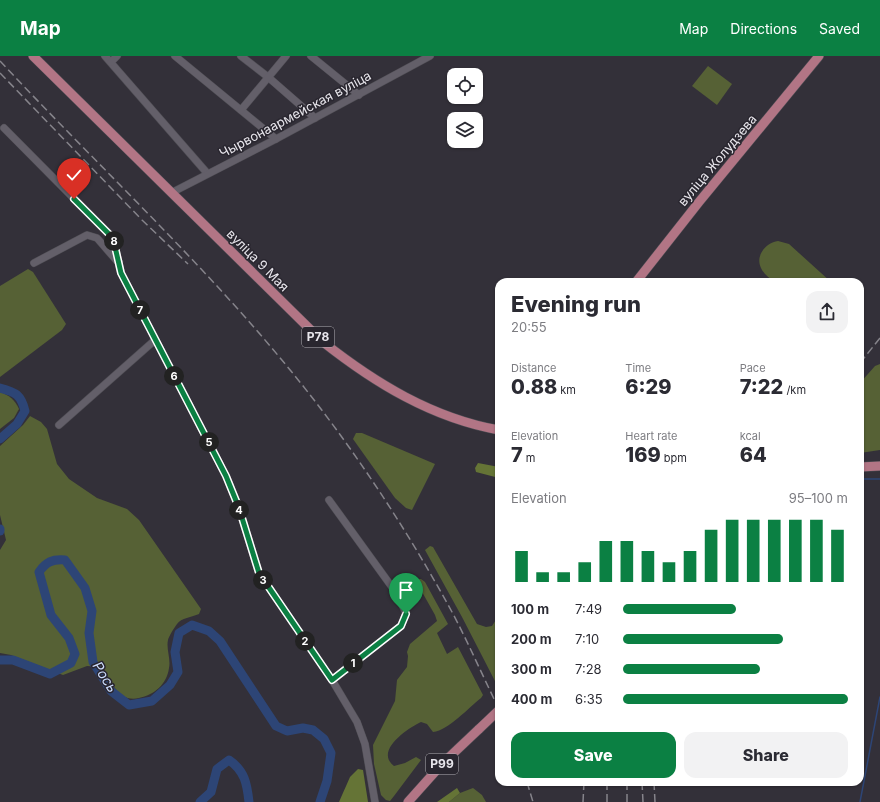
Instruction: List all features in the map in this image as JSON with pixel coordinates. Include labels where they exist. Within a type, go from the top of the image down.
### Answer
[{"type":"main road","name":"вуліца 9 Мая","points":[[33,56],[323,342],[377,382],[404,397],[458,419],[495,429]]},
{"type":"main road","name":"вуліца Жолудзева","points":[[639,278],[698,202],[819,56]]},
{"type":"main road","points":[[864,467],[880,466]]},
{"type":"main road","name":"Р99","points":[[408,802],[442,764],[495,714]]},
{"type":"street","points":[[105,56],[207,173]]},
{"type":"street","points":[[111,62],[117,56]]},
{"type":"street","points":[[175,56],[276,139]]},
{"type":"street","points":[[241,56],[268,77],[315,118]]},
{"type":"street","points":[[242,110],[286,56]]},
{"type":"street","points":[[311,56],[359,95]]},
{"type":"street","name":"Чырвонаармейская вуліца","points":[[171,193],[207,173],[276,139],[430,56]]},
{"type":"street","points":[[4,128],[113,238],[120,262],[121,273],[226,476],[239,508],[259,573],[350,708],[365,744],[375,802]]},
{"type":"street","points":[[34,263],[87,235],[97,238],[117,261],[120,262]]},
{"type":"street","points":[[60,425],[155,340]]},
{"type":"street","points":[[328,500],[397,594],[406,614],[401,626],[332,680]]},
{"type":"green space","points":[[708,66],[732,84],[717,105],[692,86]]},
{"type":"green space","points":[[778,241],[789,244],[827,278],[769,278],[762,270],[759,260],[762,251],[773,242]]},
{"type":"green space","points":[[28,269],[33,272],[66,324],[62,330],[0,377],[0,286]]},
{"type":"green space","points":[[880,364],[880,450],[864,452],[864,378],[875,366]]},
{"type":"green space","points":[[0,392],[11,398],[19,409],[14,418],[0,429]]},
{"type":"green space","points":[[30,416],[41,422],[47,429],[57,464],[69,479],[97,498],[127,509],[139,520],[201,609],[199,614],[181,620],[170,634],[168,640],[168,674],[163,684],[159,688],[145,697],[132,699],[121,694],[112,684],[103,667],[87,666],[63,675],[11,655],[0,653],[0,550],[6,540],[0,515],[0,446],[23,425]]},
{"type":"green space","points":[[356,433],[362,433],[435,464],[412,510],[406,508],[395,498],[353,439]]},
{"type":"green space","points":[[478,463],[495,466],[495,477],[476,472],[475,468]]},
{"type":"green space","points":[[430,546],[433,547],[477,624],[486,627],[492,626],[495,621],[495,681],[462,617],[425,550]]},
{"type":"green space","points":[[419,579],[425,582],[448,624],[437,633],[447,654],[458,647],[483,695],[458,718],[445,727],[433,732],[427,724],[421,722],[408,729],[395,741],[390,747],[388,754],[389,760],[394,766],[405,763],[416,757],[421,760],[390,801],[386,800],[381,795],[374,764],[373,745],[395,701],[397,680],[407,667],[407,652],[410,644],[437,621],[417,583]]},
{"type":"green space","points":[[358,769],[363,770],[368,802],[339,802],[350,777]]},
{"type":"green space","points":[[457,788],[460,793],[449,802],[437,802]]},
{"type":"green space","points":[[473,788],[482,795],[486,802],[449,802],[460,793]]},
{"type":"waterway","name":"Рось","points":[[0,388],[17,395],[22,401],[25,411],[17,424],[0,439]]},
{"type":"waterway","points":[[864,479],[880,479]]},
{"type":"waterway","name":"Рось","points":[[0,660],[13,660],[50,674],[71,663],[75,654],[69,638],[51,615],[39,572],[50,562],[65,560],[85,588],[92,611],[89,633],[93,662],[111,691],[129,705],[152,701],[170,685],[178,672],[175,652],[179,633],[192,625],[209,631],[220,641],[276,726],[287,731],[303,728],[313,730],[324,739],[331,753],[327,781],[320,802]]},
{"type":"waterway","points":[[864,781],[880,697]]},
{"type":"waterway","name":"Рось","points":[[200,802],[211,792],[217,769],[229,760],[242,773],[249,802]]},
{"type":"waterway","points":[[860,802],[863,786]]},
{"type":"railway","points":[[0,61],[218,287],[252,325],[309,394],[354,454],[415,548],[452,612],[495,701]]},
{"type":"railway","points":[[0,73],[142,220],[188,264]]},
{"type":"railway","points":[[864,358],[880,338]]},
{"type":"railway","points":[[528,786],[533,802]]},
{"type":"railway","points":[[583,802],[584,786]]},
{"type":"railway","points":[[607,786],[607,802]]},
{"type":"railway","points":[[627,786],[627,802]]},
{"type":"railway","points":[[642,786],[643,802]]},
{"type":"railway","points":[[654,786],[655,802]]},
{"type":"route","points":[[74,199],[113,238],[120,262],[121,273],[226,476],[239,508],[259,573],[332,680],[401,626],[405,620],[406,614]]}]
